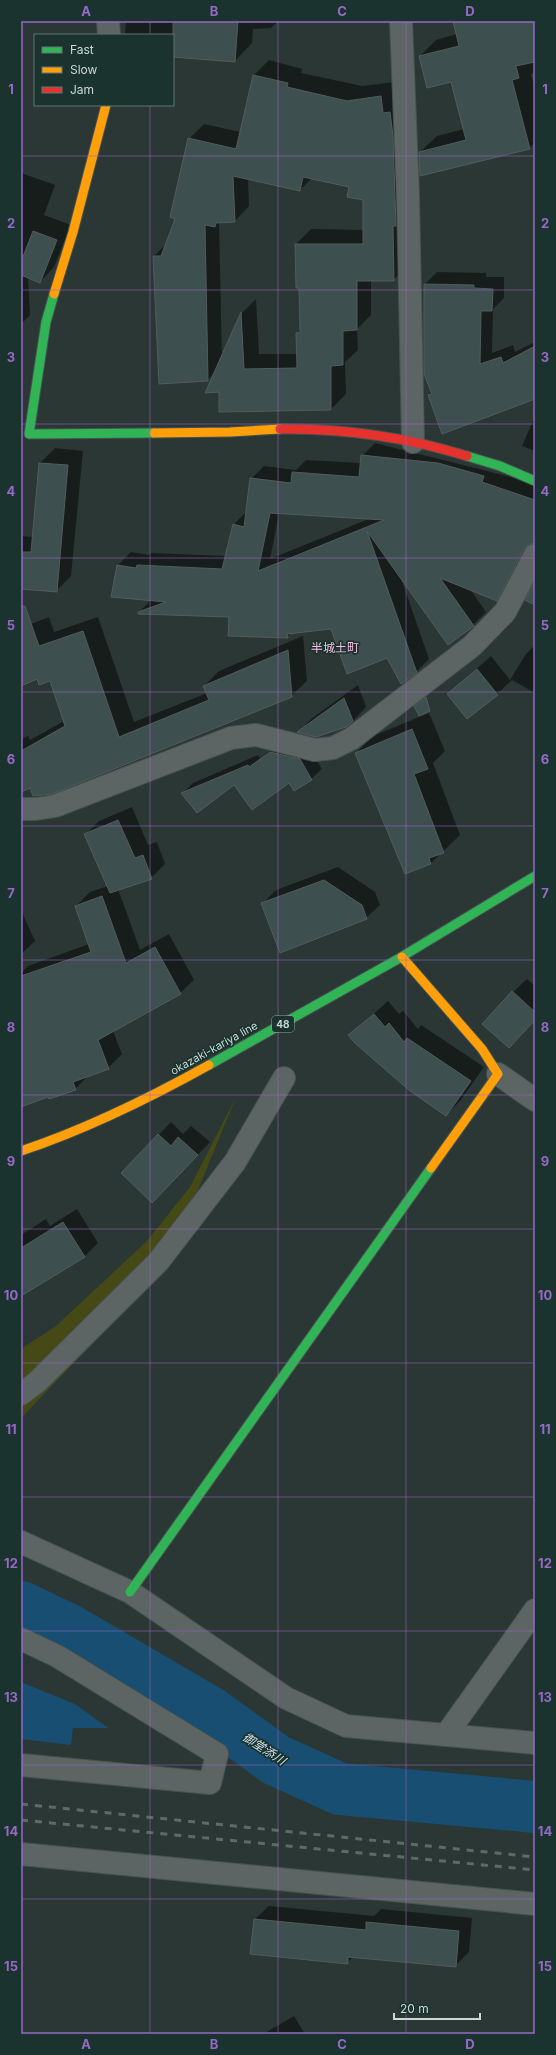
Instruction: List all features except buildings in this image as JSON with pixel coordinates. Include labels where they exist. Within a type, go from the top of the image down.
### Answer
[{"type":"street","points":[[108,21],[109,34]]},
{"type":"street","points":[[401,21],[408,196],[412,442]]},
{"type":"street","points":[[106,106],[73,232],[46,322],[25,434],[338,430],[412,442],[500,466],[535,481]]},
{"type":"street","points":[[21,809],[36,810],[55,806],[231,738],[256,735],[315,750],[334,748],[351,739],[472,646],[505,612],[535,555]]},
{"type":"street","name":"okazaki-kariya line","points":[[21,1151],[48,1143],[142,1103],[402,958],[535,876]]},
{"type":"street","points":[[402,958],[482,1049],[498,1074],[535,1100]]},
{"type":"street","points":[[130,1592],[498,1074]]},
{"type":"street","points":[[21,1394],[37,1382],[158,1262],[235,1162],[284,1078]]},
{"type":"street","points":[[21,1542],[130,1592],[286,1698],[346,1726],[535,1743]]},
{"type":"street","points":[[446,1735],[535,1610]]},
{"type":"street","points":[[21,1639],[57,1656],[217,1754],[210,1783],[21,1765]]},
{"type":"street","points":[[21,1854],[535,1904]]},
{"type":"green space","points":[[236,1097],[167,1266],[21,1418],[21,1349],[56,1326],[147,1241],[190,1187]]},
{"type":"water","points":[[21,1682],[75,1704],[108,1728],[73,1728],[71,1745],[21,1739]]},
{"type":"waterway","name":"御堂添川","points":[[21,1607],[69,1630],[211,1713],[276,1760],[340,1789],[535,1807]]},
{"type":"railway","points":[[21,1804],[535,1857]]},
{"type":"railway","points":[[21,1820],[535,1870]]},
{"type":"traffic: fast","points":[[54,294],[46,322],[29,434],[154,433]]},
{"type":"traffic: fast","points":[[467,456],[500,466],[535,481]]},
{"type":"traffic: fast","points":[[209,1065],[398,959],[535,876]]},
{"type":"traffic: fast","points":[[130,1592],[431,1168]]},
{"type":"traffic: slow","points":[[54,294],[73,232],[106,106]]},
{"type":"traffic: slow","points":[[154,433],[230,432],[280,429]]},
{"type":"traffic: slow","points":[[402,957],[482,1049],[498,1074],[431,1168]]},
{"type":"traffic: slow","points":[[21,1151],[93,1123],[163,1090],[209,1065]]},
{"type":"traffic: jam","points":[[280,429],[327,430],[374,435],[444,449],[467,456]]},
{"type":"district","name":"半城土町","points":[[335,648]]}]
